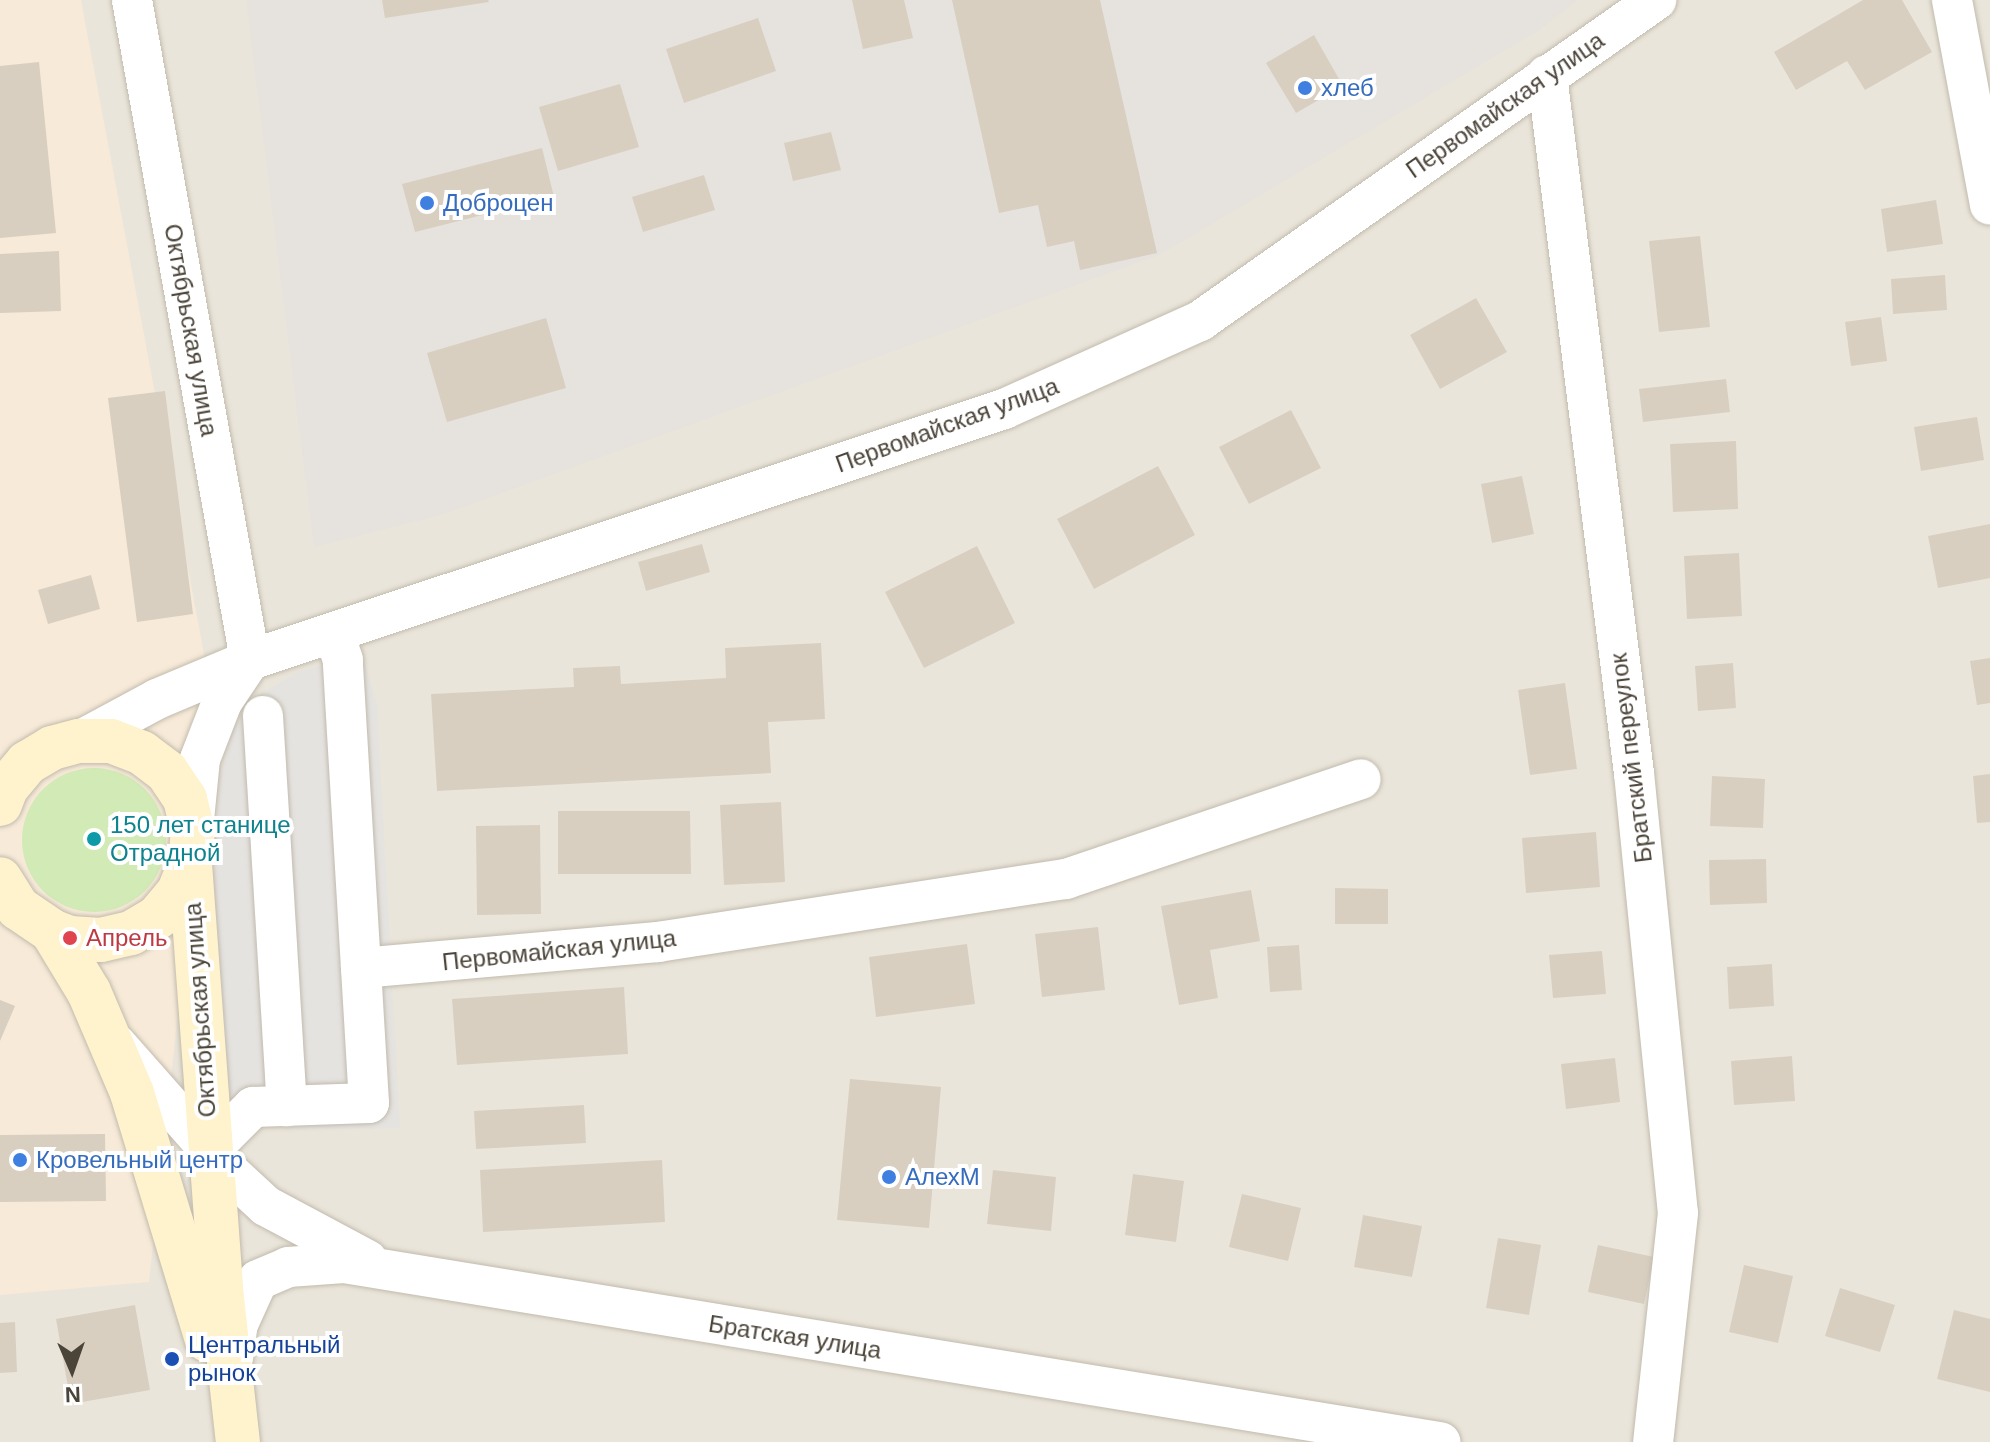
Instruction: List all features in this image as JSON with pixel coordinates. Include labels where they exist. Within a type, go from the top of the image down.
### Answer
[{"type":"street","name":"Октябрьская улица","points":[[132,0],[250,660]]},
{"type":"street","name":"Первомайская улица","points":[[66,744],[157,699],[250,660],[1004,409],[1200,321],[1656,0]]},
{"type":"street","points":[[1952,0],[1990,205]]},
{"type":"street","name":"Братский переулок","points":[[1547,75],[1634,773],[1678,1213],[1653,1442]]},
{"type":"street","points":[[210,1150],[253,1107],[369,1103],[343,660],[334,634]]},
{"type":"street","points":[[3,890],[18,908],[52,931],[70,938],[101,940],[131,933],[158,917],[178,893],[192,847],[200,759],[222,702],[250,660]]},
{"type":"street","points":[[263,716],[287,1106]]},
{"type":"street","points":[[0,757],[66,744],[111,741],[142,753],[167,772],[185,799],[192,847]]},
{"type":"street","points":[[0,804],[6,788],[27,763],[66,744]]},
{"type":"street","name":"Первомайская улица","points":[[361,968],[658,942],[1066,879],[1361,779]]},
{"type":"street","name":"Октябрьская улица","points":[[192,847],[210,1150],[238,1442]]},
{"type":"street","points":[[52,931],[89,992],[108,1035],[163,1188],[238,1442]]},
{"type":"street","points":[[108,1035],[210,1150],[266,1206],[388,1270]]},
{"type":"street","name":"Братская улица","points":[[231,1382],[238,1324],[250,1291],[267,1273],[288,1267],[327,1263],[388,1270],[1440,1442]]},
{"type":"shaded area","points":[[0,0],[1990,0],[1990,1442],[0,1442]]},
{"type":"shaded area","points":[[0,0],[81,0],[212,696],[149,1282],[0,1295]]},
{"type":"shaded area","points":[[246,0],[1578,0],[1538,31],[1159,255],[444,514],[314,547]]},
{"type":"shaded area","points":[[363,655],[377,704],[400,1128],[288,1130],[220,1087],[214,900],[219,781],[231,732],[252,700],[297,672]]},
{"type":"green space","points":[[94,768],[122,774],[145,789],[160,812],[166,840],[160,868],[145,891],[122,906],[94,912],[66,906],[43,891],[28,868],[22,840],[28,812],[43,789],[66,774]]},
{"type":"building","points":[[382,0],[488,0],[489,2],[385,18]]},
{"type":"building","points":[[852,0],[904,0],[913,38],[863,49]]},
{"type":"building","points":[[952,0],[1100,0],[1157,253],[1080,270],[1074,241],[1047,247],[1038,205],[999,213]]},
{"type":"building","points":[[1863,0],[1902,0],[1932,52],[1865,90],[1847,61],[1796,90],[1774,52]]},
{"type":"building","points":[[758,18],[776,71],[684,103],[666,49]]},
{"type":"building","points":[[1314,35],[1343,86],[1296,113],[1266,63]]},
{"type":"building","points":[[39,62],[56,233],[0,238],[0,66]]},
{"type":"building","points":[[620,84],[639,147],[558,171],[539,107]]},
{"type":"building","points":[[831,132],[841,170],[793,181],[784,143]]},
{"type":"building","points":[[542,148],[554,197],[415,232],[402,184]]},
{"type":"building","points":[[704,175],[715,210],[643,232],[632,197]]},
{"type":"building","points":[[1936,200],[1943,244],[1887,252],[1881,209]]},
{"type":"building","points":[[1700,236],[1710,327],[1659,332],[1649,241]]},
{"type":"building","points":[[59,251],[61,311],[0,313],[0,254]]},
{"type":"building","points":[[1945,275],[1947,310],[1893,314],[1891,279]]},
{"type":"building","points":[[1476,298],[1507,352],[1440,389],[1410,335]]},
{"type":"building","points":[[1881,317],[1887,361],[1851,366],[1845,322]]},
{"type":"building","points":[[546,318],[566,388],[447,422],[427,353]]},
{"type":"building","points":[[1726,379],[1730,412],[1643,422],[1639,389]]},
{"type":"building","points":[[165,391],[193,614],[137,622],[108,398]]},
{"type":"building","points":[[1291,410],[1321,468],[1249,504],[1219,447]]},
{"type":"building","points":[[1977,417],[1984,460],[1921,471],[1914,427]]},
{"type":"building","points":[[1736,441],[1738,509],[1673,512],[1670,444]]},
{"type":"building","points":[[1158,466],[1195,535],[1094,589],[1057,519]]},
{"type":"building","points":[[1522,476],[1534,534],[1492,543],[1481,484]]},
{"type":"building","points":[[1990,524],[1990,578],[1938,588],[1928,536]]},
{"type":"building","points":[[702,544],[710,572],[646,591],[638,562]]},
{"type":"building","points":[[977,546],[1015,623],[924,668],[885,592]]},
{"type":"building","points":[[1739,553],[1742,616],[1687,619],[1684,556]]},
{"type":"building","points":[[91,575],[100,609],[48,624],[38,590]]},
{"type":"building","points":[[821,643],[825,719],[768,722],[771,773],[437,791],[431,694],[574,687],[573,668],[620,666],[621,684],[726,678],[725,648]]},
{"type":"building","points":[[1990,658],[1990,703],[1977,705],[1970,661]]},
{"type":"building","points":[[1733,663],[1736,708],[1698,711],[1695,666]]},
{"type":"building","points":[[1565,683],[1577,769],[1530,775],[1518,690]]},
{"type":"building","points":[[1990,774],[1990,822],[1977,823],[1973,776]]},
{"type":"building","points":[[1712,776],[1765,779],[1763,828],[1710,826]]},
{"type":"building","points":[[781,802],[785,882],[724,885],[720,805]]},
{"type":"building","points":[[558,811],[690,811],[691,874],[558,874]]},
{"type":"building","points":[[540,825],[541,914],[477,915],[476,826]]},
{"type":"building","points":[[1596,832],[1600,887],[1526,893],[1522,838]]},
{"type":"building","points":[[1766,859],[1767,903],[1710,905],[1709,860]]},
{"type":"building","points":[[1335,888],[1388,889],[1388,924],[1335,924]]},
{"type":"building","points":[[1251,890],[1260,941],[1210,950],[1218,998],[1179,1005],[1161,906]]},
{"type":"building","points":[[1098,927],[1105,990],[1042,997],[1035,934]]},
{"type":"building","points":[[967,944],[975,1004],[876,1017],[869,957]]},
{"type":"building","points":[[1299,945],[1302,990],[1270,992],[1267,947]]},
{"type":"building","points":[[1602,951],[1606,994],[1553,998],[1549,955]]},
{"type":"building","points":[[1772,964],[1774,1006],[1729,1009],[1727,967]]},
{"type":"building","points":[[624,987],[628,1054],[457,1065],[452,999]]},
{"type":"building","points":[[0,1000],[15,1006],[0,1041]]},
{"type":"building","points":[[1792,1056],[1795,1101],[1734,1105],[1731,1061]]},
{"type":"building","points":[[1615,1058],[1620,1102],[1566,1109],[1561,1064]]},
{"type":"building","points":[[850,1079],[941,1087],[929,1228],[837,1220]]},
{"type":"building","points":[[584,1105],[586,1143],[476,1149],[474,1111]]},
{"type":"building","points":[[105,1134],[106,1201],[0,1202],[0,1135]]},
{"type":"building","points":[[662,1160],[665,1222],[483,1232],[480,1170]]},
{"type":"building","points":[[993,1170],[1056,1177],[1051,1231],[987,1224]]},
{"type":"building","points":[[1133,1174],[1184,1181],[1176,1242],[1125,1235]]},
{"type":"building","points":[[1242,1194],[1301,1208],[1288,1261],[1229,1247]]},
{"type":"building","points":[[1363,1215],[1422,1226],[1412,1277],[1354,1267]]},
{"type":"building","points":[[1498,1238],[1541,1245],[1529,1315],[1486,1308]]},
{"type":"building","points":[[1598,1245],[1654,1257],[1644,1304],[1588,1292]]},
{"type":"building","points":[[1744,1265],[1793,1276],[1778,1343],[1729,1332]]},
{"type":"building","points":[[1840,1288],[1895,1305],[1880,1352],[1825,1336]]},
{"type":"building","points":[[135,1305],[150,1390],[71,1404],[56,1319]]},
{"type":"building","points":[[1954,1310],[1990,1319],[1990,1392],[1937,1379]]},
{"type":"building","points":[[15,1322],[17,1372],[0,1373],[0,1323]]},
{"type":"place","name":"хлеб","points":[[1305,88]]},
{"type":"place","name":"Доброцен","points":[[427,203]]},
{"type":"place","name":"150 лет станице Отрадной","points":[[94,839]]},
{"type":"place","name":"Апрель","points":[[70,938]]},
{"type":"place","name":"Кровельный центр","points":[[20,1160]]},
{"type":"place","name":"АлехМ","points":[[889,1177]]},
{"type":"place","name":"Центральный рынок","points":[[172,1359]]}]
